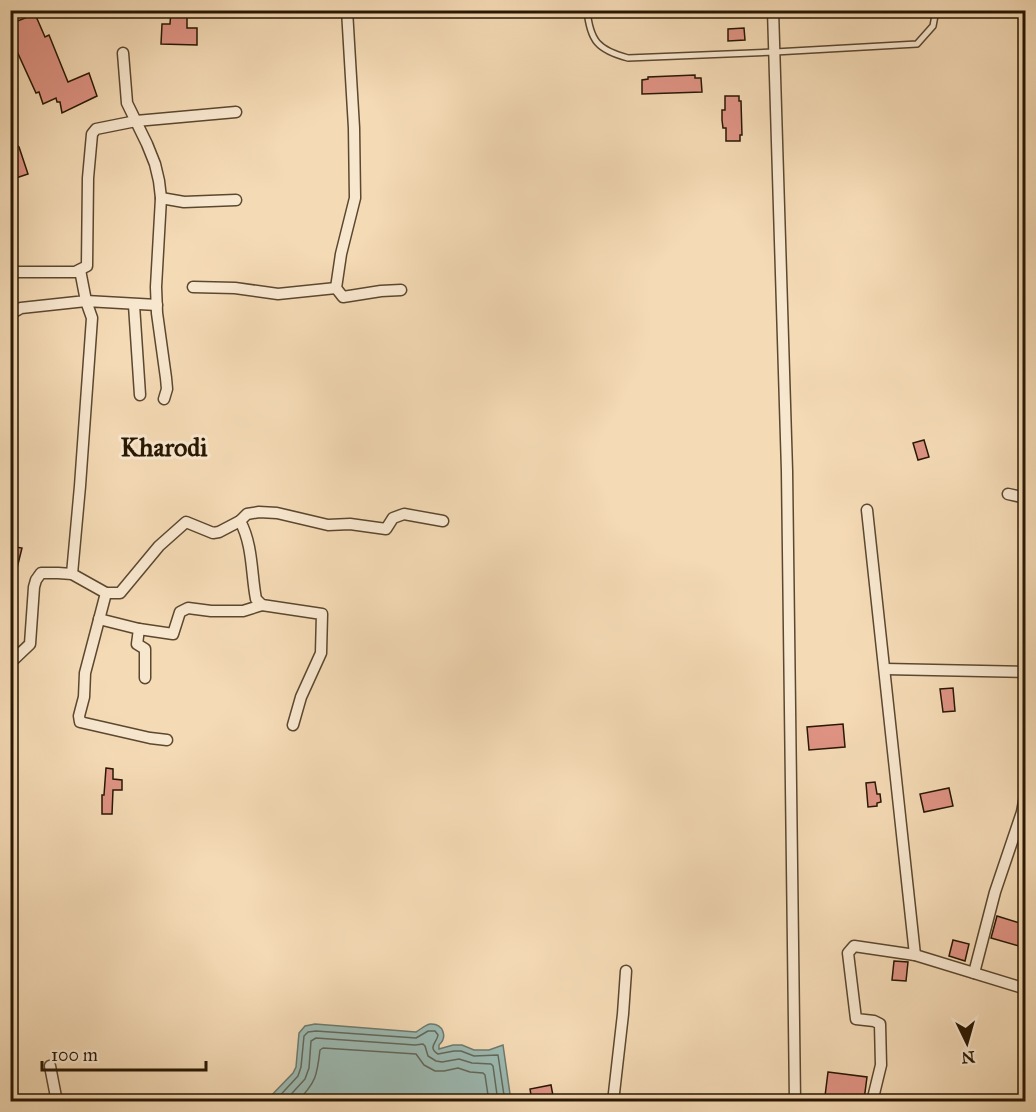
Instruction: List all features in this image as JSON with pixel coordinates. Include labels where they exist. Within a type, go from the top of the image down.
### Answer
[{"type":"street","points":[[347,10],[354,128],[355,198],[341,254],[336,288],[343,297],[402,290]]},
{"type":"street","points":[[773,10],[787,471],[795,1101]]},
{"type":"street","points":[[123,53],[127,103],[155,164],[159,181],[161,198],[157,254],[157,305],[167,389],[164,399]]},
{"type":"street","points":[[10,272],[75,272],[87,266],[88,178],[92,134],[96,129],[136,121],[236,112]]},
{"type":"street","points":[[161,198],[184,202],[236,200]]},
{"type":"street","points":[[72,574],[92,318],[80,270]]},
{"type":"street","points":[[193,287],[235,288],[278,294],[336,288]]},
{"type":"street","points":[[10,314],[21,308],[86,301],[157,305]]},
{"type":"street","points":[[134,305],[140,395]]},
{"type":"street","points":[[1008,494],[1026,498]]},
{"type":"street","points":[[867,510],[915,956]]},
{"type":"street","points":[[10,663],[30,644],[34,587],[41,573],[72,574],[106,593],[120,593],[159,546],[186,522],[213,533],[240,521],[247,514],[259,512],[277,513],[328,525],[350,524],[386,529],[393,518],[404,514],[443,521]]},
{"type":"street","points":[[240,521],[249,545],[256,599],[262,605]]},
{"type":"street","points":[[106,593],[86,673],[80,722],[167,740]]},
{"type":"street","points":[[99,619],[139,629],[173,634],[180,612],[188,608],[243,611],[262,605],[322,614],[321,653],[301,697],[293,725]]},
{"type":"street","points":[[139,629],[137,644],[145,649],[145,678]]},
{"type":"street","points":[[885,669],[1026,672]]},
{"type":"street","points":[[974,973],[995,892],[1022,812],[1026,791]]},
{"type":"street","points":[[873,1101],[881,1065],[880,1024],[856,1019],[848,952],[854,946],[915,956],[1026,989]]},
{"type":"street","points":[[613,1101],[626,971]]},
{"type":"street","points":[[50,1066],[57,1101]]},
{"type":"lane","points":[[587,10],[588,28],[602,49],[628,58],[917,44],[933,26],[936,10]]},
{"type":"water","points":[[315,1024],[416,1032],[434,1024],[441,1028],[444,1035],[439,1049],[462,1045],[474,1050],[489,1050],[503,1045],[511,1101],[266,1101],[296,1067],[299,1033],[305,1026]]},
{"type":"building","points":[[171,10],[187,10],[187,28],[197,28],[197,45],[161,44],[162,24],[170,24]]},
{"type":"building","points":[[35,14],[45,37],[49,35],[68,82],[89,73],[97,96],[62,113],[60,102],[57,102],[56,98],[43,104],[10,36],[10,24]]},
{"type":"building","points":[[744,28],[745,40],[728,41],[728,29]]},
{"type":"building","points":[[695,75],[695,78],[701,78],[702,92],[642,94],[642,80],[648,77]]},
{"type":"building","points":[[725,96],[739,96],[739,101],[741,101],[742,135],[740,135],[740,141],[726,141],[726,128],[723,128],[722,120]]},
{"type":"building","points":[[10,139],[19,147],[28,174],[10,180]]},
{"type":"building","points":[[924,440],[929,457],[918,460],[913,443]]},
{"type":"building","points":[[10,546],[22,548],[14,580],[10,580]]},
{"type":"building","points":[[953,688],[955,711],[943,712],[940,689]]},
{"type":"building","points":[[843,724],[845,747],[809,750],[807,727]]},
{"type":"building","points":[[106,768],[113,769],[113,779],[122,780],[122,790],[113,790],[112,814],[102,814]]},
{"type":"building","points":[[875,782],[881,802],[877,803],[877,806],[868,807],[866,783]]},
{"type":"building","points":[[949,788],[953,806],[924,812],[920,794]]},
{"type":"building","points":[[997,916],[1026,925],[1026,948],[991,938]]},
{"type":"building","points":[[953,940],[969,944],[965,961],[949,956]]},
{"type":"building","points":[[894,961],[908,962],[906,981],[892,980]]},
{"type":"building","points":[[828,1072],[867,1077],[864,1100],[825,1096]]},
{"type":"building","points":[[551,1085],[554,1101],[532,1101],[530,1089]]},
{"type":"district","name":"Kharodi","points":[[164,447]]}]
